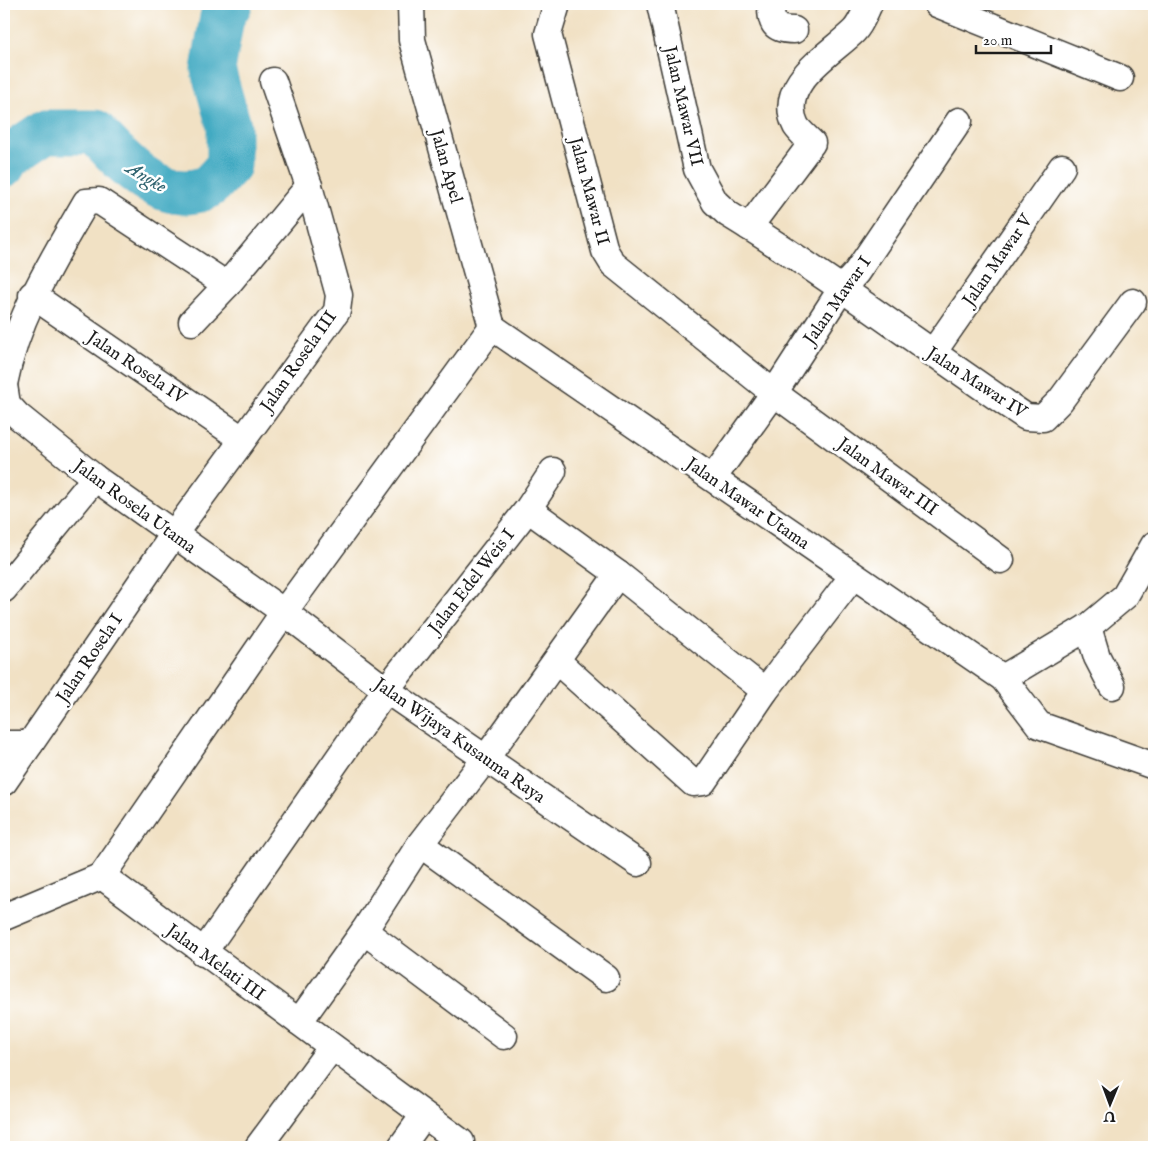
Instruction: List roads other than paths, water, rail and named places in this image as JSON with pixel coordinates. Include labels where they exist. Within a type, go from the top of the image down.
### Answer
[{"type":"street","name":"Jalan Mawar II","points":[[557,4],[548,34],[605,251],[613,264],[621,272],[774,393]]},
{"type":"street","name":"Jalan Mawar VII","points":[[660,4],[697,168],[715,202],[749,227],[842,288]]},
{"type":"street","points":[[771,4],[771,18],[776,26],[782,30],[794,30]]},
{"type":"street","points":[[749,227],[812,143],[796,126],[792,108],[797,88],[814,64],[855,30],[869,4]]},
{"type":"street","points":[[936,4],[1120,78]]},
{"type":"street","name":"Jalan Apel","points":[[410,7],[412,40],[492,327]]},
{"type":"street","name":"Jalan Rosela III","points":[[174,534],[337,311],[339,295],[309,186],[273,81]]},
{"type":"street","name":"Jalan Mawar I","points":[[713,478],[774,393],[842,288],[856,273],[959,121]]},
{"type":"street","name":"Jalan Mawar V","points":[[932,354],[1062,167]]},
{"type":"street","points":[[192,322],[227,285],[309,186]]},
{"type":"street","name":"Jalan Rosela Utama","points":[[227,285],[126,217],[94,200],[86,202],[32,295],[9,359],[4,385],[7,404],[18,416],[95,478],[284,612]]},
{"type":"street","name":"Jalan Mawar IV","points":[[842,288],[932,354],[1026,417],[1044,418],[1060,401],[1133,302]]},
{"type":"street","name":"Jalan Rosela IV","points":[[32,295],[242,439]]},
{"type":"street","points":[[4,917],[102,876],[284,612],[492,327]]},
{"type":"street","name":"Jalan Mawar Utama","points":[[492,327],[1003,678],[1039,726],[1154,766]]},
{"type":"street","name":"Jalan Mawar III","points":[[774,393],[1002,560]]},
{"type":"street","name":"Jalan Edel Weis I","points":[[203,953],[386,690],[528,509],[553,471]]},
{"type":"street","points":[[4,589],[95,478]]},
{"type":"street","points":[[528,509],[618,574],[765,691]]},
{"type":"street","name":"Jalan Rosela I","points":[[4,782],[174,534]]},
{"type":"street","points":[[1003,678],[1088,627],[1125,596],[1154,545]]},
{"type":"street","points":[[299,1022],[364,931],[420,844],[486,758],[618,574]]},
{"type":"street","points":[[557,661],[694,783],[703,782],[765,691],[853,576]]},
{"type":"street","name":"Jalan Wijaya Kusauma Raya","points":[[284,612],[386,690],[638,863]]},
{"type":"street","points":[[1088,627],[1097,657],[1112,686]]},
{"type":"street","points":[[4,744],[30,744]]},
{"type":"street","points":[[420,844],[606,978]]},
{"type":"street","name":"Jalan Melati III","points":[[102,876],[203,953],[461,1142]]},
{"type":"street","points":[[364,931],[504,1036]]},
{"type":"street","points":[[258,1147],[332,1047]]},
{"type":"street","points":[[401,1147],[424,1115]]},
{"type":"waterway","name":"Angke","points":[[4,165],[8,157],[45,132],[95,132],[129,167],[157,185],[171,190],[187,192],[203,189],[210,185],[229,165],[229,126],[213,70],[222,17],[230,4]]}]
